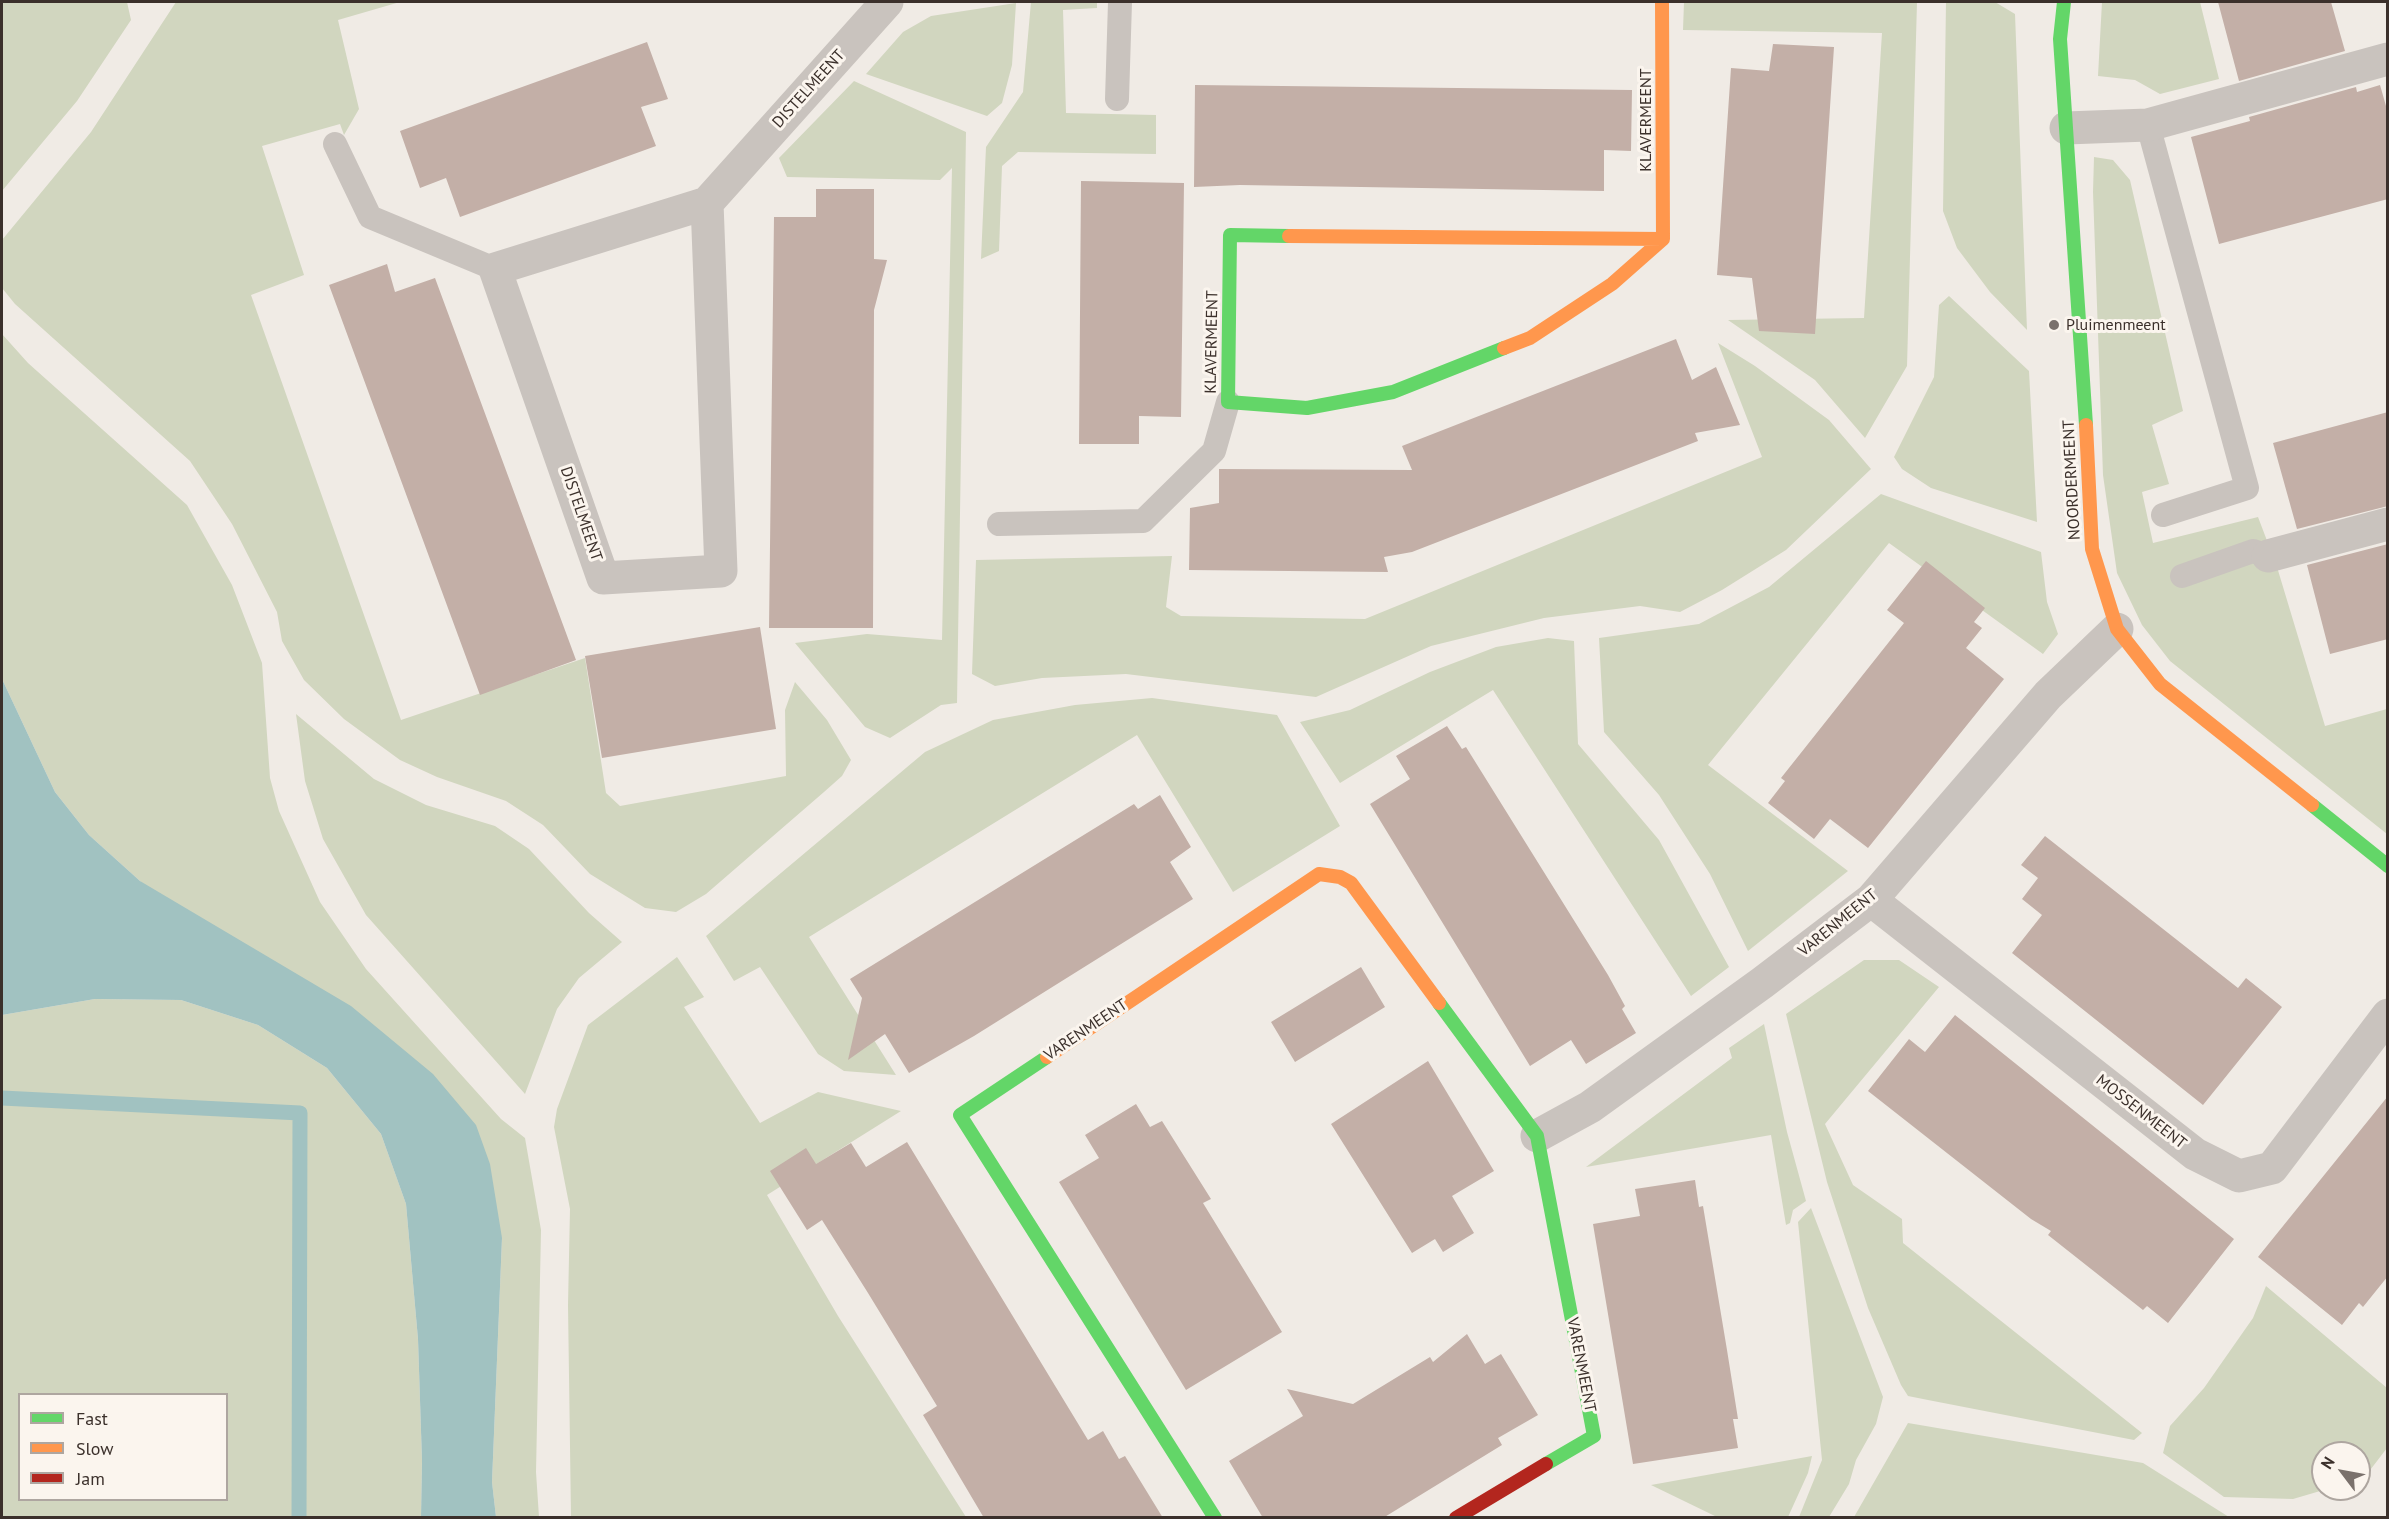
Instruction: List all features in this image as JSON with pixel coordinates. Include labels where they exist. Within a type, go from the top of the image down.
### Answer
[{"type":"street","name":"DISTELMEENT","points":[[495,269],[603,578],[721,571],[707,203],[887,2]]},
{"type":"street","name":"KLAVERMEENT","points":[[1662,2],[1663,239],[1611,284],[1530,338],[1393,392],[1307,408],[1228,402],[1230,235],[1663,239]]},
{"type":"street","name":"NOORDERMEENT","points":[[2064,2],[2060,39],[2090,483],[2092,549],[2117,629],[2160,684],[2388,866]]},
{"type":"street","points":[[2066,128],[2148,125],[2388,59]]},
{"type":"street","points":[[495,269],[707,203]]},
{"type":"street","points":[[2268,556],[2388,524]]},
{"type":"street","name":"VARENMEENT","points":[[1537,1136],[1590,1107],[1762,983],[1871,900],[2048,695],[2117,629]]},
{"type":"street","name":"VARENMEENT","points":[[1215,1518],[960,1115],[1319,874],[1340,877],[1351,883],[1537,1136],[1594,1436],[1456,1518]]},
{"type":"street","name":"MOSSENMEENT","points":[[1871,900],[2195,1154],[2239,1176],[2272,1168],[2388,1015]]},
{"type":"lane","points":[[1117,99],[1120,2]]},
{"type":"lane","points":[[2148,125],[2247,488],[2163,515]]},
{"type":"lane","points":[[335,144],[370,217],[495,269]]},
{"type":"lane","points":[[999,524],[1143,521],[1214,451],[1228,402]]},
{"type":"lane","points":[[2181,576],[2253,551],[2268,556]]},
{"type":"green space","points":[[2,2],[127,2],[131,20],[77,101],[2,191]]},
{"type":"green space","points":[[176,2],[400,2],[338,20],[359,109],[344,135],[340,124],[262,146],[304,275],[251,295],[401,720],[585,658],[606,793],[620,806],[786,776],[785,710],[795,682],[827,720],[851,760],[842,776],[824,792],[706,894],[676,912],[645,908],[590,874],[543,825],[506,801],[437,777],[400,760],[344,719],[304,680],[282,641],[277,612],[232,524],[190,461],[15,304],[2,288],[2,240],[91,132]]},
{"type":"green space","points":[[1031,2],[1097,2],[1097,8],[1063,10],[1066,113],[1156,115],[1156,154],[1018,152],[1002,166],[999,251],[981,259],[986,147],[1023,92]]},
{"type":"green space","points":[[1684,2],[1917,2],[1907,366],[1865,438],[1815,380],[1728,320],[1864,318],[1882,33],[1683,30]]},
{"type":"green space","points":[[1946,2],[1995,2],[2015,14],[2027,330],[1990,292],[1957,248],[1943,211]]},
{"type":"green space","points":[[2102,2],[2200,2],[2219,79],[2160,94],[2135,80],[2098,76]]},
{"type":"green space","points":[[1016,3],[1012,65],[1002,103],[987,116],[866,74],[903,32],[931,16]]},
{"type":"green space","points":[[854,81],[966,132],[957,703],[941,705],[890,738],[865,727],[795,643],[867,634],[942,640],[952,168],[940,180],[787,177],[779,158]]},
{"type":"green space","points":[[2094,157],[2113,160],[2130,180],[2183,411],[2152,425],[2169,484],[2142,492],[2153,543],[2258,517],[2277,567],[2325,726],[2387,709],[2387,834],[2170,661],[2142,625],[2117,573],[2103,475],[2093,192]]},
{"type":"green space","points":[[1949,296],[2029,371],[2037,522],[1931,488],[1902,469],[1894,457],[1934,377],[1939,305]]},
{"type":"green space","points":[[2,334],[28,363],[187,505],[232,585],[262,663],[270,778],[279,811],[320,902],[366,969],[501,1119],[525,1138],[541,1230],[536,1472],[539,1517],[496,1517],[492,1482],[502,1238],[140,881],[89,835],[55,792],[2,679]]},
{"type":"green space","points":[[1718,343],[1755,366],[1829,420],[1871,469],[1786,550],[1722,590],[1680,612],[1640,606],[1544,618],[1431,646],[1316,697],[1126,674],[1042,678],[995,686],[972,674],[976,560],[1172,556],[1166,607],[1181,616],[1365,619],[1762,457]]},
{"type":"green space","points":[[1881,494],[2041,552],[2047,602],[2058,634],[2043,654],[1889,543],[1708,765],[1848,871],[1748,951],[1710,874],[1659,795],[1604,732],[1599,638],[1699,624],[1769,587]]},
{"type":"green space","points":[[1548,638],[1574,641],[1578,744],[1659,840],[1729,967],[1691,996],[1493,690],[1340,783],[1300,722],[1350,710],[1430,672],[1496,647]]},
{"type":"green space","points":[[1152,698],[1277,715],[1340,826],[1233,892],[1137,735],[809,937],[896,1075],[844,1071],[818,1054],[760,967],[734,981],[706,936],[925,752],[993,720],[1075,705]]},
{"type":"green space","points":[[296,714],[374,779],[426,805],[495,826],[529,849],[589,913],[622,942],[579,978],[557,1009],[525,1094],[366,915],[323,839],[305,781]]},
{"type":"green space","points":[[677,957],[704,997],[684,1007],[760,1123],[818,1092],[901,1111],[767,1195],[838,1316],[966,1517],[571,1517],[568,1305],[570,1209],[554,1127],[557,1109],[588,1025]]},
{"type":"green space","points":[[1864,960],[1899,960],[1939,987],[1825,1124],[1853,1185],[1902,1219],[1903,1243],[2142,1433],[2134,1440],[1908,1396],[1901,1385],[1868,1308],[1827,1182],[1786,1014]]},
{"type":"green space","points":[[95,999],[181,1000],[258,1025],[327,1068],[381,1134],[406,1204],[418,1339],[422,1461],[421,1517],[2,1518],[2,1015]]},
{"type":"green space","points":[[1764,1024],[1787,1132],[1806,1201],[1793,1210],[1790,1223],[1786,1225],[1771,1135],[1586,1167],[1732,1058],[1729,1048]]},
{"type":"green space","points":[[1811,1208],[1883,1397],[1876,1424],[1856,1460],[1849,1484],[1829,1517],[1799,1517],[1822,1460],[1798,1222]]},
{"type":"green space","points":[[2266,1286],[2387,1388],[2387,1448],[2371,1469],[2371,1441],[2311,1441],[2311,1494],[2293,1499],[2224,1497],[2163,1453],[2170,1426],[2204,1388],[2253,1318]]},
{"type":"green space","points":[[1908,1423],[2143,1463],[2229,1517],[1854,1517]]},
{"type":"green space","points":[[1812,1456],[1808,1473],[1788,1517],[1717,1517],[1651,1485]]},
{"type":"water","points":[[2,679],[55,792],[89,835],[140,881],[351,1006],[433,1074],[476,1125],[490,1164],[502,1238],[492,1482],[496,1517],[421,1517],[422,1461],[418,1339],[406,1204],[381,1134],[327,1068],[258,1025],[181,1000],[95,999],[2,1015]]},
{"type":"building","points":[[2218,2],[2331,2],[2345,51],[2239,81]]},
{"type":"building","points":[[647,42],[668,99],[641,107],[656,146],[460,217],[446,178],[420,188],[400,131]]},
{"type":"building","points":[[1773,44],[1834,47],[1815,334],[1759,331],[1752,278],[1717,275],[1731,68],[1769,71]]},
{"type":"building","points":[[1195,85],[1632,90],[1631,151],[1604,150],[1604,191],[1240,185],[1194,187]]},
{"type":"building","points":[[2380,85],[2388,113],[2388,199],[2219,244],[2191,137],[2250,121],[2249,117],[2356,87],[2357,92]]},
{"type":"building","points":[[1081,181],[1184,183],[1181,417],[1139,416],[1139,444],[1079,444]]},
{"type":"building","points":[[816,189],[874,189],[874,259],[887,260],[874,310],[873,628],[769,628],[774,217],[816,217]]},
{"type":"building","points":[[387,264],[395,292],[435,278],[576,660],[480,695],[329,285]]},
{"type":"building","points":[[1676,339],[1692,380],[1716,367],[1740,425],[1695,433],[1698,441],[1412,552],[1384,557],[1388,572],[1189,570],[1190,508],[1219,503],[1219,469],[1412,470],[1402,446]]},
{"type":"building","points":[[2388,412],[2388,506],[2297,529],[2273,443]]},
{"type":"building","points":[[2388,544],[2388,639],[2330,654],[2307,565]]},
{"type":"building","points":[[1926,561],[1985,608],[1974,622],[1982,628],[1966,648],[2004,679],[1868,848],[1830,819],[1814,839],[1768,803],[1785,781],[1781,778],[1904,623],[1887,610]]},
{"type":"building","points":[[760,627],[776,729],[602,758],[585,656]]},
{"type":"building","points":[[1447,726],[1462,749],[1466,747],[1625,1006],[1622,1009],[1636,1033],[1586,1064],[1571,1040],[1530,1066],[1370,804],[1410,779],[1396,756]]},
{"type":"building","points":[[1160,795],[1191,847],[1170,862],[1193,899],[974,1036],[909,1073],[885,1034],[848,1060],[862,998],[850,979],[1134,804],[1138,809]]},
{"type":"building","points":[[2045,836],[2238,988],[2246,978],[2282,1007],[2203,1105],[2012,953],[2042,915],[2022,899],[2038,878],[2021,865]]},
{"type":"building","points":[[1361,967],[1385,1007],[1295,1062],[1271,1022]]},
{"type":"building","points":[[1955,1015],[2234,1239],[2168,1323],[2147,1306],[2143,1310],[2048,1235],[2051,1231],[2031,1219],[1868,1091],[1909,1039],[1925,1052]]},
{"type":"building","points":[[1428,1061],[1494,1171],[1452,1196],[1474,1233],[1443,1252],[1435,1239],[1412,1253],[1331,1124]]},
{"type":"building","points":[[2388,1096],[2388,1276],[2363,1307],[2359,1303],[2342,1325],[2258,1257]]},
{"type":"building","points":[[1136,1104],[1150,1127],[1162,1121],[1211,1199],[1203,1203],[1282,1332],[1186,1390],[1059,1182],[1099,1158],[1085,1135]]},
{"type":"building","points":[[907,1142],[1088,1440],[1103,1431],[1119,1459],[1125,1456],[1163,1518],[984,1518],[923,1415],[937,1406],[868,1293],[822,1220],[807,1230],[770,1171],[806,1148],[816,1164],[851,1143],[866,1167]]},
{"type":"building","points":[[1695,1180],[1699,1207],[1703,1206],[1727,1350],[1738,1419],[1733,1419],[1738,1448],[1633,1464],[1593,1224],[1640,1216],[1635,1189]]},
{"type":"building","points":[[1467,1334],[1485,1364],[1501,1354],[1538,1415],[1498,1438],[1502,1445],[1383,1518],[1263,1518],[1229,1461],[1303,1416],[1287,1389],[1353,1404],[1430,1357],[1433,1362]]},
{"type":"waterway","points":[[2,1098],[300,1113],[299,1518]]},
{"type":"traffic: fast","points":[[2064,2],[2060,39],[2086,425]]},
{"type":"traffic: fast","points":[[1289,236],[1230,235],[1228,402],[1307,408],[1393,392],[1504,348]]},
{"type":"traffic: fast","points":[[2312,805],[2388,866]]},
{"type":"traffic: fast","points":[[1439,1003],[1537,1136],[1594,1436],[1546,1464]]},
{"type":"traffic: fast","points":[[1047,1057],[960,1115],[1215,1518]]},
{"type":"traffic: slow","points":[[1504,348],[1530,338],[1612,284],[1663,239],[1662,2]]},
{"type":"traffic: slow","points":[[1289,236],[1663,239]]},
{"type":"traffic: slow","points":[[2086,425],[2092,549],[2117,629],[2160,684],[2312,805]]},
{"type":"traffic: slow","points":[[1047,1057],[1319,874],[1340,877],[1351,883],[1439,1003]]},
{"type":"traffic: jam","points":[[1456,1518],[1546,1464]]},
{"type":"place","name":"Pluimenmeent","points":[[2054,325]]}]
